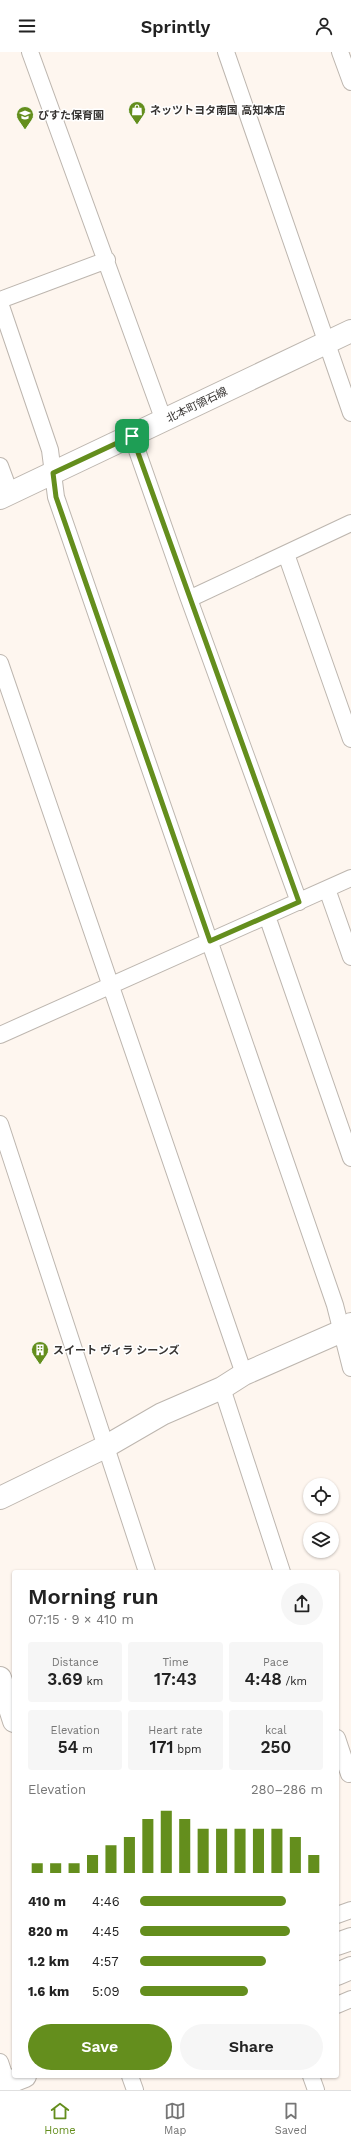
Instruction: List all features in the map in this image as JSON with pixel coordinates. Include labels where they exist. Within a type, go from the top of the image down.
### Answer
[{"type":"street","points":[[30,52],[164,421]]},
{"type":"street","points":[[226,52],[351,414]]},
{"type":"street","points":[[340,52],[351,82]]},
{"type":"street","points":[[0,300],[106,260]]},
{"type":"street","points":[[0,303],[50,450],[56,497],[335,1305],[346,1328],[351,1368]]},
{"type":"street","name":"北本町領石線","points":[[5,496],[351,331]]},
{"type":"street","points":[[132,436],[299,902]]},
{"type":"street","points":[[0,466],[5,496]]},
{"type":"street","points":[[190,599],[351,523]]},
{"type":"street","points":[[286,554],[351,739]]},
{"type":"street","points":[[0,663],[244,1374]]},
{"type":"street","points":[[0,1035],[351,878]]},
{"type":"street","points":[[327,889],[351,957]]},
{"type":"street","points":[[267,916],[351,1158]]},
{"type":"street","points":[[0,1124],[146,1570]]},
{"type":"street","points":[[0,1498],[106,1447],[162,1414],[222,1388],[244,1374],[346,1328]]},
{"type":"street","points":[[222,1388],[281,1570]]},
{"type":"street","points":[[0,1678],[12,1715]]},
{"type":"street","points":[[339,1746],[346,1775]]},
{"type":"street","points":[[339,1914],[351,1910]]},
{"type":"street","points":[[339,1943],[351,1939]]},
{"type":"street","points":[[339,1973],[351,1968]]},
{"type":"street","points":[[339,2004],[351,1999]]},
{"type":"street","points":[[0,2062],[11,2082]]},
{"type":"street","points":[[131,2078],[135,2090]]},
{"type":"street","points":[[312,2078],[316,2090]]},
{"type":"place","name":"ネッツトヨタ南国 高知本店","points":[[137,125]]},
{"type":"place","name":"びすた保育園","points":[[25,130]]},
{"type":"place","name":"スイート ヴィラ シーンズ","points":[[40,1365]]},
{"type":"route","points":[[132,436],[299,902],[210,941],[56,497],[53,473],[132,436]]}]
